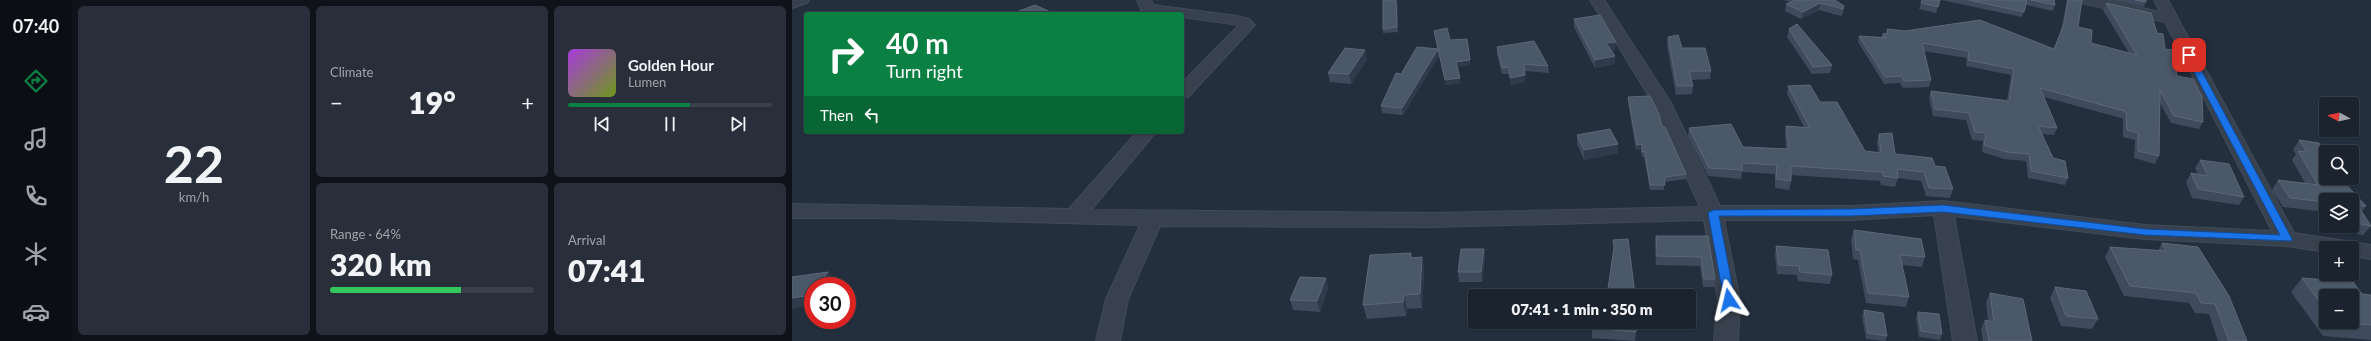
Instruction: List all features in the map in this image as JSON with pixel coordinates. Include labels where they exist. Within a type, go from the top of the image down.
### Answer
[{"type":"street","points":[[792,4],[802,0]]},
{"type":"street","points":[[1144,0],[1146,7],[1150,9],[1174,12]]},
{"type":"street","points":[[1597,0],[1662,103],[1713,213],[1729,300],[1726,341]]},
{"type":"street","points":[[2086,0],[2169,18]]},
{"type":"street","points":[[2161,0],[2169,18],[2287,239]]},
{"type":"street","points":[[1184,13],[1237,20],[1244,22],[1247,26],[1184,91]]},
{"type":"street","points":[[1074,217],[1145,134]]},
{"type":"street","points":[[1943,208],[1965,341]]},
{"type":"street","points":[[792,212],[878,211],[1074,217],[1432,220],[1713,213],[1851,213],[1943,208],[2145,232],[2287,239],[2319,244]]},
{"type":"street","points":[[1108,341],[1117,299],[1150,226]]},
{"type":"street","points":[[2359,250],[2371,252]]},
{"type":"building","points":[[1383,0],[1396,0],[1397,27],[1383,29]]},
{"type":"building","points":[[1795,0],[1835,0],[1844,6],[1843,9],[1820,3],[1803,12],[1786,4]]},
{"type":"building","points":[[1922,0],[1940,0],[1938,7],[1921,3]]},
{"type":"building","points":[[1969,0],[2027,0],[2024,12]]},
{"type":"building","points":[[2031,0],[2054,0],[2055,5]]},
{"type":"building","points":[[2068,0],[2082,0],[2078,27],[2092,30],[2091,43],[2137,55],[2106,3],[2151,13],[2157,33],[2163,34],[2165,49],[2174,50],[2177,76],[2193,79],[2202,97],[2203,122],[2174,116],[2160,90],[2159,156],[2138,151],[2138,133],[2127,130],[2126,112],[2040,88],[2057,128],[2038,126],[2053,158],[2065,161],[2068,178],[2031,171],[2029,154],[2007,152],[1984,145],[1986,133],[1975,132],[1969,113],[1935,109],[1931,91],[2009,101],[2014,69],[1968,60],[1969,51],[1922,43],[1931,80],[1904,81],[1902,76],[1885,77],[1859,36],[1887,38],[1883,37],[1883,34],[1888,33],[1887,29],[1905,31],[1980,20],[2054,49],[2064,24]]},
{"type":"building","points":[[2135,0],[2146,0],[2146,2]]},
{"type":"building","points":[[1035,5],[1051,12],[1016,12]]},
{"type":"building","points":[[1600,15],[1616,42],[1606,43],[1615,56],[1595,60],[1574,19]]},
{"type":"building","points":[[1797,24],[1832,65],[1813,67],[1789,29]]},
{"type":"building","points":[[1447,28],[1450,40],[1467,39],[1470,60],[1456,62],[1460,78],[1445,80],[1434,31]]},
{"type":"building","points":[[1678,35],[1682,48],[1705,48],[1711,71],[1689,71],[1693,86],[1677,86],[1668,37]]},
{"type":"building","points":[[1534,41],[1548,66],[1524,64],[1525,75],[1510,78],[1509,67],[1502,68],[1497,47]]},
{"type":"building","points":[[1417,47],[1438,49],[1402,108],[1381,106],[1396,73],[1401,74]]},
{"type":"building","points":[[1345,48],[1365,50],[1349,74],[1328,73]]},
{"type":"building","points":[[1810,85],[1820,102],[1837,102],[1865,151],[1881,153],[1879,134],[1892,133],[1895,154],[1932,158],[1935,166],[1945,167],[1953,189],[1929,188],[1924,172],[1897,169],[1898,178],[1883,176],[1883,172],[1791,166],[1791,181],[1776,179],[1777,165],[1742,163],[1742,170],[1709,168],[1689,128],[1731,124],[1743,147],[1789,149],[1786,126],[1810,128],[1788,86]]},
{"type":"building","points":[[1650,96],[1659,114],[1662,127],[1665,127],[1686,174],[1664,177],[1665,185],[1650,185],[1645,152],[1642,152],[1642,144],[1637,145],[1628,97]]},
{"type":"building","points":[[1610,129],[1618,144],[1584,150],[1577,135]]},
{"type":"building","points":[[2299,140],[2319,143],[2319,185],[2346,185],[2354,193],[2319,193],[2319,201],[2290,198],[2278,180],[2318,185],[2298,151],[2307,152]]},
{"type":"building","points":[[2200,160],[2229,164],[2244,197],[2198,189],[2191,173],[2208,176]]},
{"type":"building","points":[[2359,198],[2366,206],[2359,206]]},
{"type":"building","points":[[2359,208],[2371,226],[2359,223]]},
{"type":"building","points":[[1854,230],[1921,239],[1925,257],[1900,255],[1909,297],[1868,293],[1860,250],[1856,250]]},
{"type":"building","points":[[1656,236],[1708,236],[1715,279],[1704,279],[1701,257],[1657,256]]},
{"type":"building","points":[[1628,239],[1634,289],[1608,289],[1614,247],[1613,240]]},
{"type":"building","points":[[2162,243],[2198,247],[2229,296],[2247,341],[2229,341],[2215,304],[2201,303],[2196,293],[2130,286],[2110,247],[2166,251]]},
{"type":"building","points":[[1776,246],[1828,250],[1832,275],[1800,272],[1799,266],[1779,265]]},
{"type":"building","points":[[1461,249],[1484,249],[1481,272],[1458,272]]},
{"type":"building","points":[[1411,253],[1410,258],[1422,257],[1420,294],[1404,295],[1403,302],[1363,305],[1370,255]]},
{"type":"building","points":[[828,272],[824,277],[804,277],[804,296],[792,298],[792,277]]},
{"type":"building","points":[[1300,277],[1326,278],[1317,301],[1290,300]]},
{"type":"building","points":[[2302,278],[2319,279],[2319,281],[2353,282],[2358,289],[2319,289],[2319,301]]},
{"type":"building","points":[[2055,287],[2086,291],[2098,319],[2066,316]]},
{"type":"building","points":[[2359,290],[2362,294],[2371,295],[2371,325],[2359,324]]},
{"type":"building","points":[[1990,293],[2023,299],[2032,341],[1989,341],[1985,320],[1994,322]]},
{"type":"building","points":[[1864,310],[1883,313],[1887,336],[1868,333]]},
{"type":"building","points":[[1918,312],[1939,314],[1942,334],[1921,331]]},
{"type":"building","points":[[1603,329],[1636,329],[1636,332]]},
{"type":"route","points":[[1729,300],[1713,213],[1851,213],[1943,208],[2050,222],[2145,232],[2287,239],[2189,55]]}]
